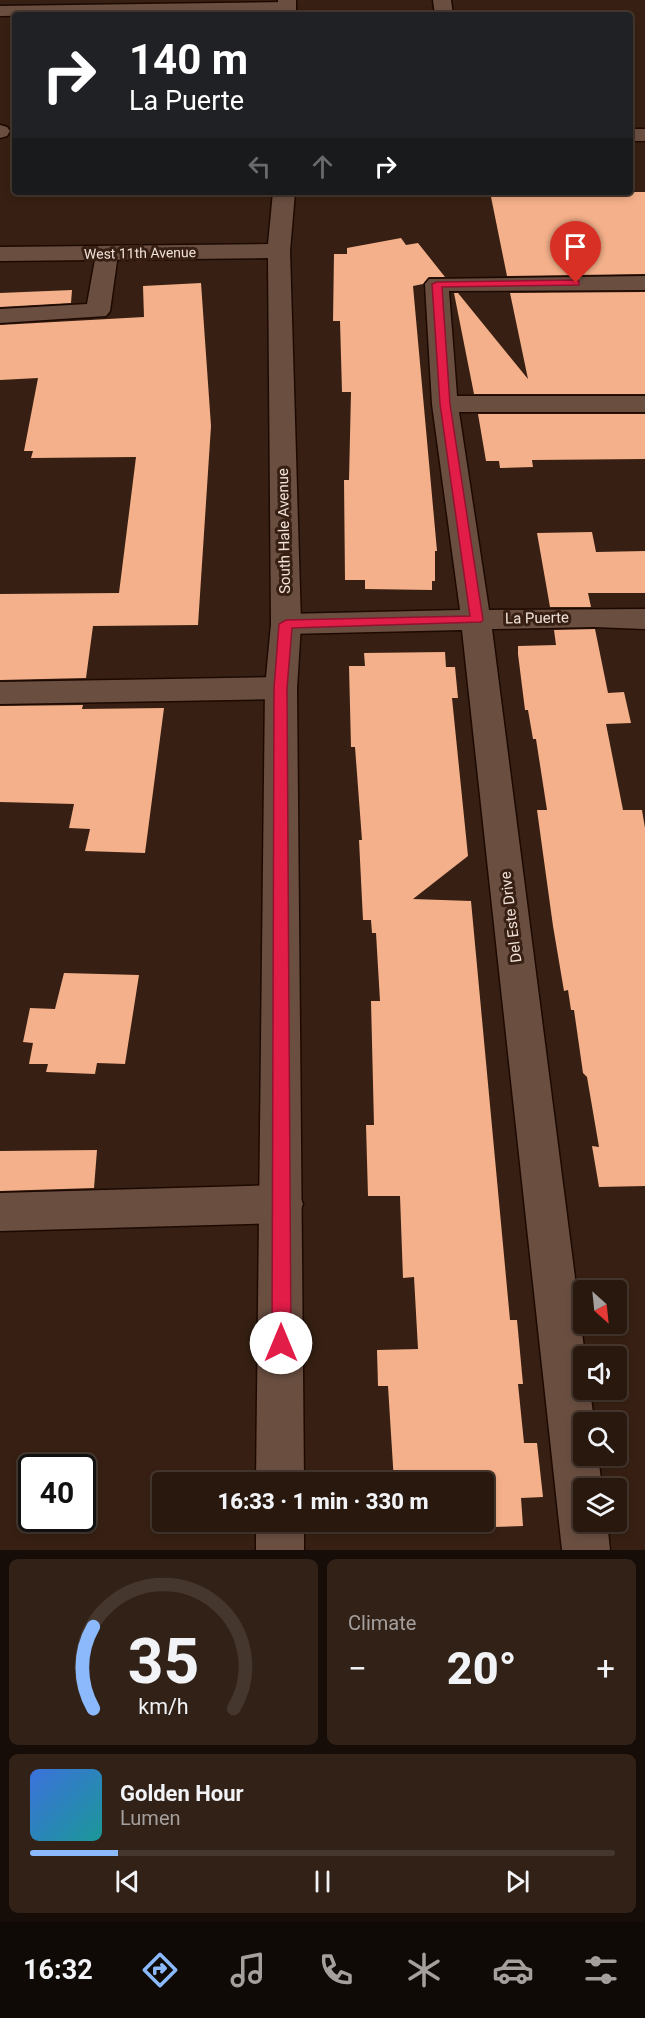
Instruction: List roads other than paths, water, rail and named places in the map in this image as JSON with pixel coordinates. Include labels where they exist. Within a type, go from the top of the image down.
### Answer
[{"type":"street","points":[[0,11],[287,7]]},
{"type":"street","name":"South Hale Avenue","points":[[280,1472],[281,688],[286,624],[279,251],[284,195]]},
{"type":"street","name":"West 11th Avenue","points":[[0,254],[279,251]]},
{"type":"street","points":[[0,316],[98,311],[107,254]]},
{"type":"street","name":"Del Este Drive","points":[[586,1550],[476,620],[445,404],[437,284],[645,283]]},
{"type":"street","points":[[445,404],[645,404]]},
{"type":"street","name":"La Puerte","points":[[286,624],[594,617],[645,620]]},
{"type":"street","points":[[0,693],[281,688]]},
{"type":"street","points":[[0,1212],[282,1204]]},
{"type":"street","points":[[280,1532],[280,1550]]}]
